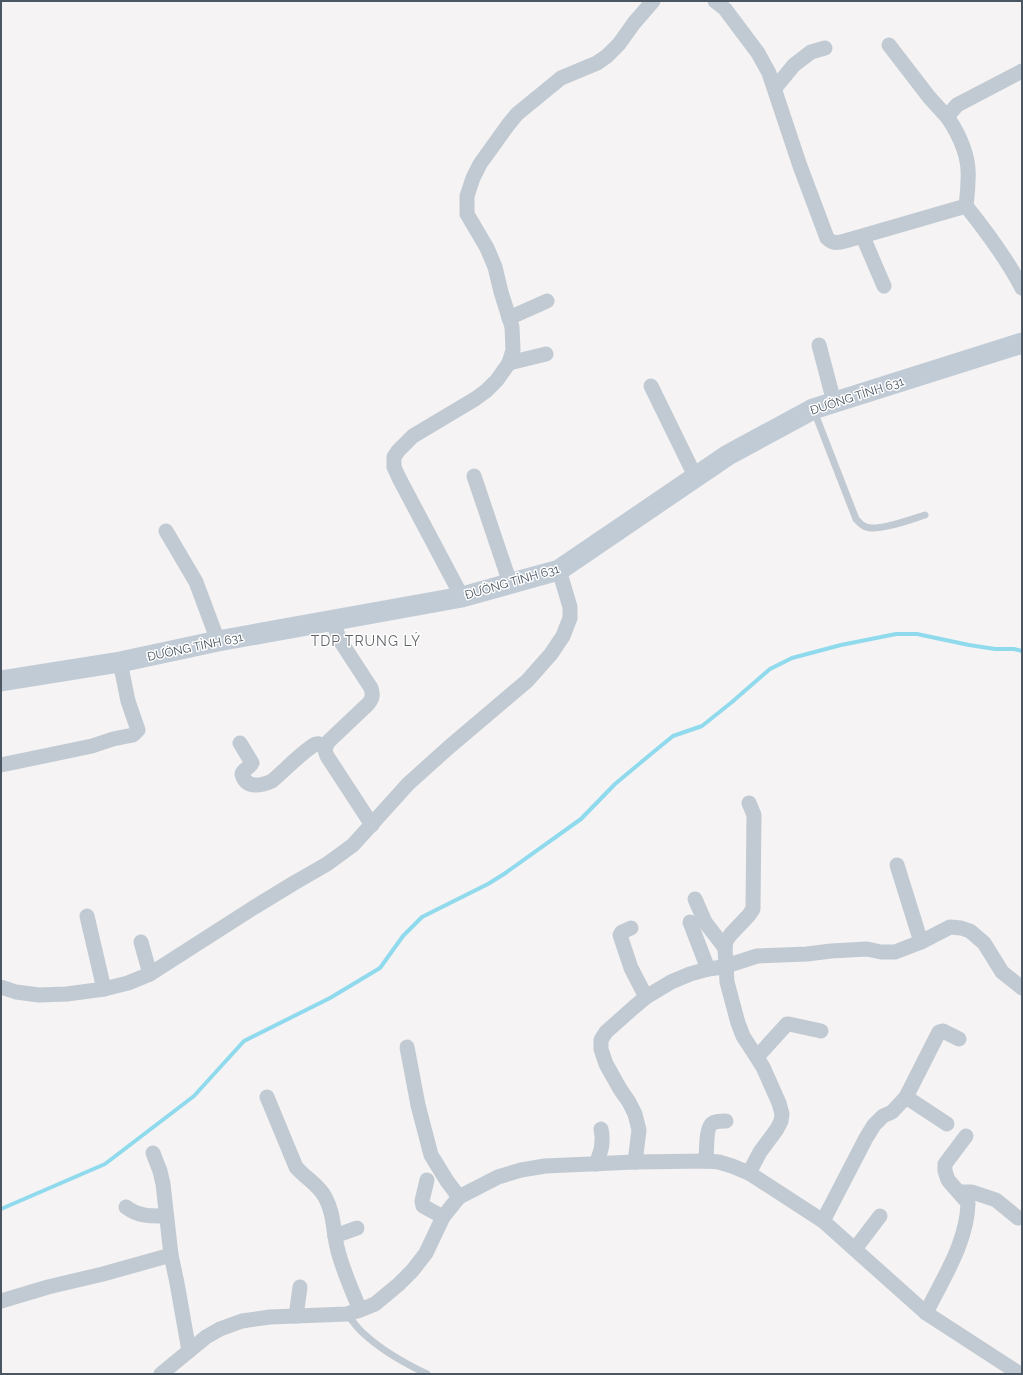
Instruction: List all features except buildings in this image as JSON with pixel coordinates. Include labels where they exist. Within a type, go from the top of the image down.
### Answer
[{"type":"main road","name":"ĐƯỜNG TỈNH 631","points":[[1,681],[120,662],[218,641],[462,597],[559,570],[728,455],[813,408],[1022,343]]},
{"type":"street","points":[[462,597],[399,478],[394,467],[394,457],[413,436],[486,391],[497,380],[509,363],[514,350],[512,327],[495,267],[487,248],[467,214],[467,196],[473,178],[480,164],[517,114],[561,78],[597,64],[607,56],[619,44],[653,1]]},
{"type":"street","points":[[715,1],[725,9],[758,53],[767,68],[775,88],[787,129],[827,238],[835,243],[862,237],[966,206]]},
{"type":"street","points":[[889,45],[929,97],[948,118],[957,132],[966,156],[968,180],[966,206],[1017,278],[1022,288]]},
{"type":"street","points":[[775,88],[794,65],[811,52],[826,48]]},
{"type":"street","points":[[948,118],[957,105],[1022,71]]},
{"type":"street","points":[[862,237],[884,286]]},
{"type":"street","points":[[509,318],[547,301]]},
{"type":"street","points":[[819,344],[834,402]]},
{"type":"street","points":[[509,363],[546,354]]},
{"type":"street","points":[[651,386],[696,478]]},
{"type":"street","points":[[474,476],[510,584]]},
{"type":"street","points":[[166,531],[196,582],[218,641]]},
{"type":"street","points":[[1,987],[16,992],[39,995],[67,994],[104,989],[128,983],[150,974],[260,904],[327,864],[353,845],[408,784],[453,743],[527,681],[551,654],[563,636],[570,618],[570,607],[559,570]]},
{"type":"street","points":[[332,621],[341,642],[371,688],[373,694],[372,699],[368,704],[329,741],[325,746],[325,750],[327,756],[372,825]]},
{"type":"street","points":[[1,765],[92,746],[136,733],[138,730],[128,701],[120,662]]},
{"type":"street","points":[[240,743],[252,763],[243,771],[242,774],[245,782],[250,785],[267,783],[315,745],[320,744],[325,746]]},
{"type":"street","points":[[749,1173],[760,1152],[777,1129],[782,1114],[771,1085],[738,1023],[727,982],[726,941],[750,915],[753,909],[754,815],[750,803]]},
{"type":"street","points":[[898,865],[921,942]]},
{"type":"street","points":[[695,899],[705,922],[725,948]]},
{"type":"street","points":[[87,916],[104,989]]},
{"type":"street","points":[[690,922],[708,969]]},
{"type":"street","points":[[635,1162],[639,1130],[629,1102],[606,1064],[601,1049],[601,1040],[606,1032],[646,997],[671,982],[690,974],[727,966],[756,956],[807,954],[867,949],[881,952],[896,952],[921,942],[950,927],[970,931],[984,943],[1002,972],[1022,988]]},
{"type":"street","points":[[631,928],[620,934],[631,968],[646,997]]},
{"type":"street","points":[[141,942],[150,974]]},
{"type":"street","points":[[757,1057],[786,1024],[821,1031]]},
{"type":"street","points":[[823,1221],[866,1138],[874,1125],[883,1116],[892,1112],[906,1097],[939,1032],[943,1031],[959,1039]]},
{"type":"street","points":[[406,1047],[418,1105],[431,1155],[459,1197]]},
{"type":"street","points":[[906,1097],[947,1124]]},
{"type":"street","points":[[267,1098],[296,1167],[320,1189],[326,1198],[332,1213],[335,1236],[354,1312]]},
{"type":"street","points":[[706,1161],[708,1131],[710,1126],[713,1123],[726,1120]]},
{"type":"street","points":[[596,1164],[603,1144],[601,1129]]},
{"type":"street","points":[[926,1313],[956,1255],[965,1229],[968,1203],[948,1180],[945,1171],[945,1164],[966,1136]]},
{"type":"street","points":[[153,1153],[160,1171],[166,1199],[166,1216],[171,1255],[189,1351]]},
{"type":"street","points":[[161,1374],[206,1336],[242,1321],[270,1317],[354,1312],[375,1304],[412,1271],[426,1253],[443,1217],[459,1197],[498,1177],[521,1170],[545,1166],[635,1162],[706,1161],[719,1162],[749,1173],[823,1221],[926,1313],[1020,1374]]},
{"type":"street","points":[[427,1180],[422,1201],[423,1206],[443,1217]]},
{"type":"street","points":[[959,1192],[972,1192],[996,1200],[1018,1218]]},
{"type":"street","points":[[126,1207],[132,1212],[146,1216],[166,1216]]},
{"type":"street","points":[[855,1249],[880,1216]]},
{"type":"street","points":[[335,1236],[357,1228]]},
{"type":"street","points":[[1,1301],[48,1287],[103,1274],[171,1255]]},
{"type":"street","points":[[296,1316],[300,1286]]},
{"type":"lane","points":[[813,408],[856,519],[860,524],[866,528],[876,529],[925,515]]},
{"type":"lane","points":[[354,1312],[363,1333],[411,1366],[427,1374]]},
{"type":"waterway","points":[[1,1209],[105,1164],[194,1096],[244,1041],[330,998],[380,968],[403,936],[422,917],[488,884],[504,874],[581,819],[615,784],[673,736],[702,726],[770,669],[792,658],[841,645],[896,634],[917,634],[969,645],[1022,651]]},
{"type":"district","name":"TDP TRUNG LÝ","points":[[366,641]]}]
